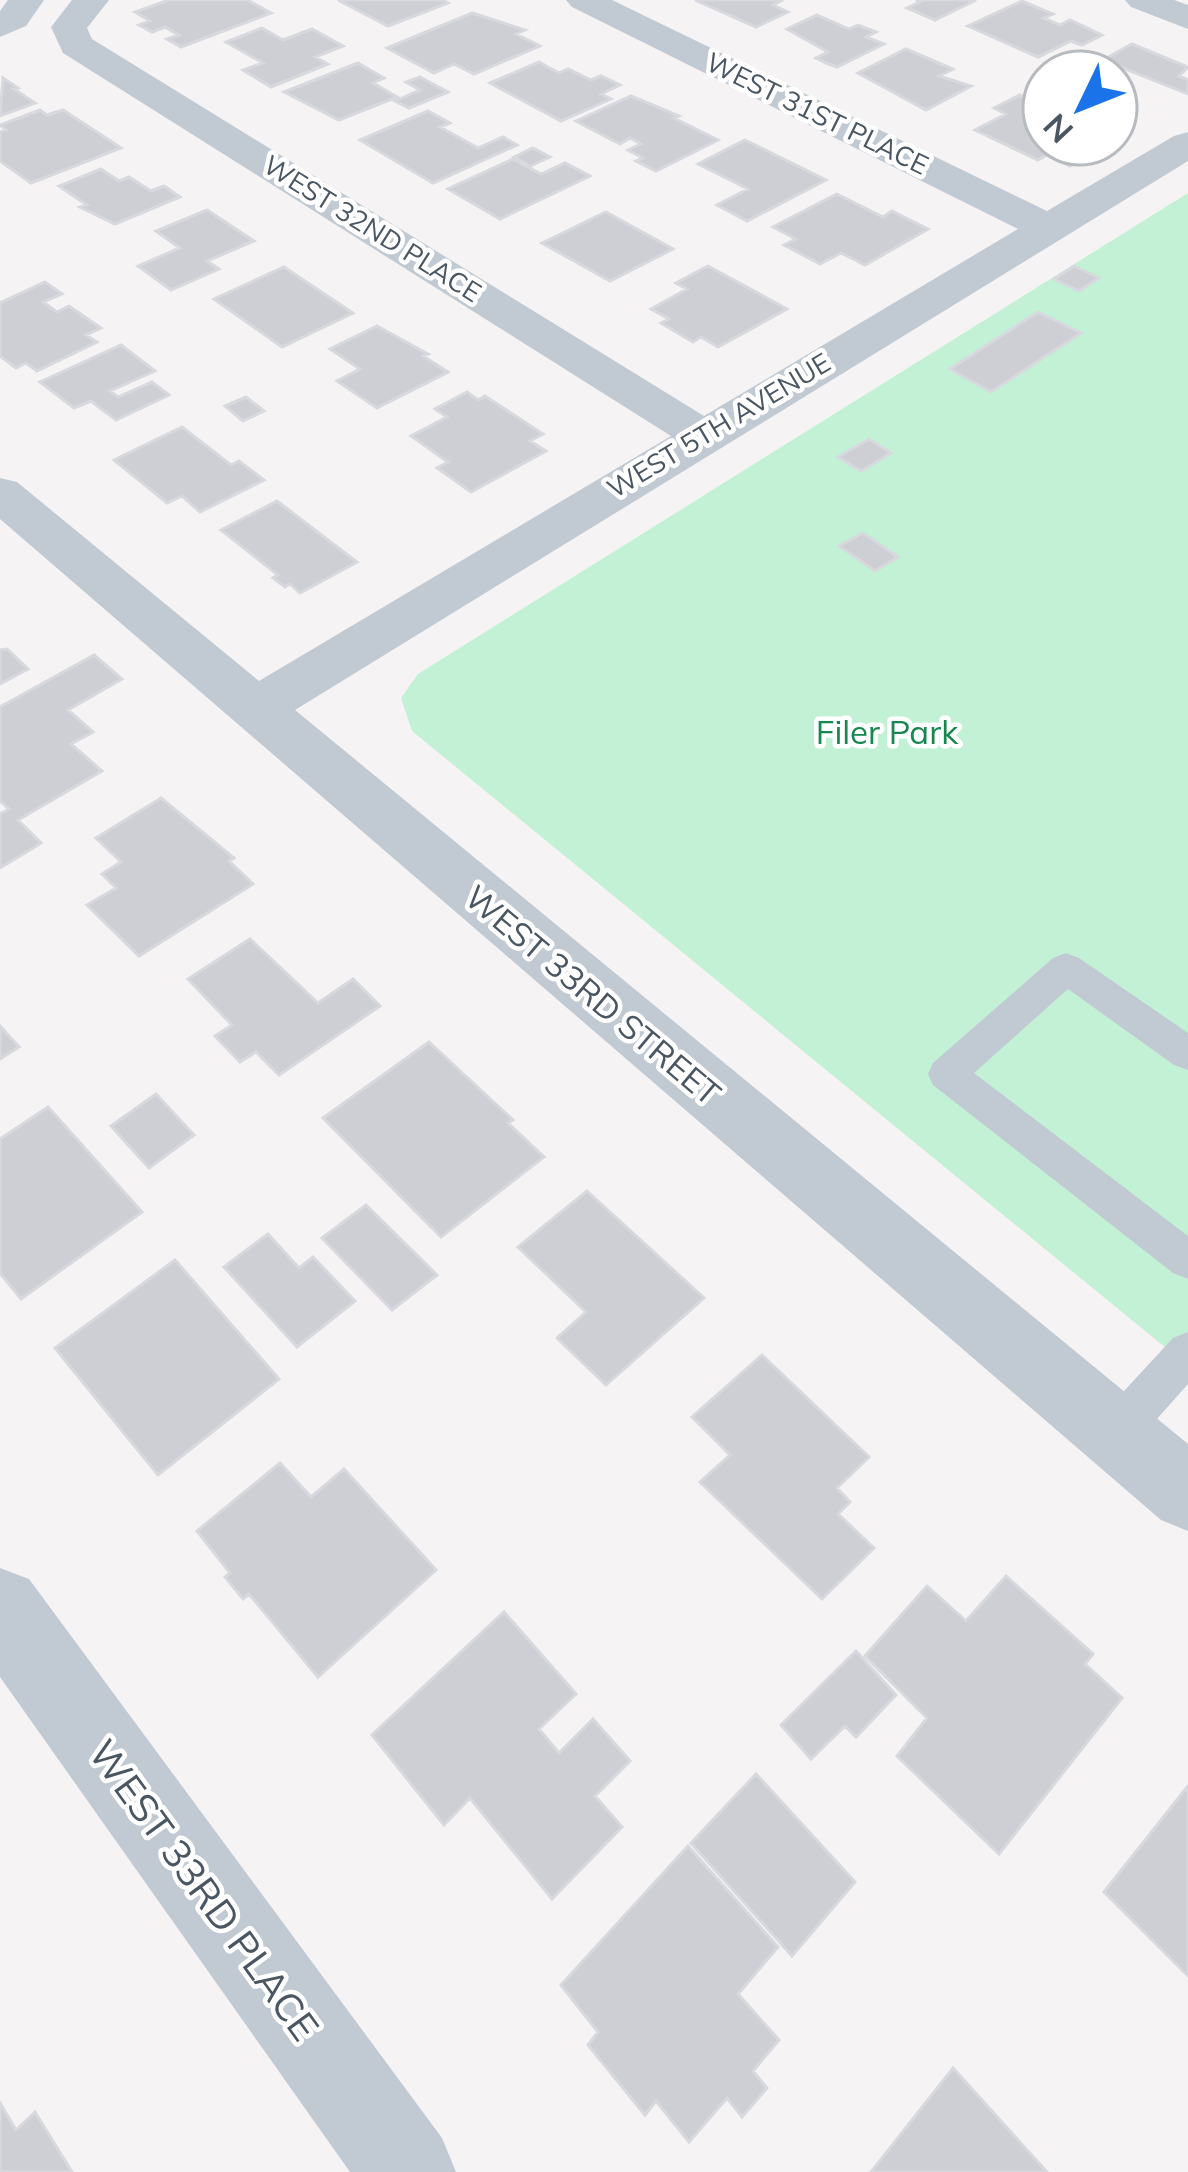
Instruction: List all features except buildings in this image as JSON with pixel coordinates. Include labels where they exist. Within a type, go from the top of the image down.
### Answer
[{"type":"street","name":"WEST 31ST PLACE","points":[[584,0],[1049,228]]},
{"type":"street","points":[[1143,0],[1188,18]]},
{"type":"street","name":"WEST 32ND PLACE","points":[[87,4],[69,27],[76,45],[703,435]]},
{"type":"street","name":"WEST 5TH AVENUE","points":[[253,710],[1188,144]]},
{"type":"street","name":"WEST 33RD STREET","points":[[0,493],[1188,1493]]},
{"type":"street","name":"WEST 33RD PLACE","points":[[0,1608],[408,2172]]},
{"type":"lane","points":[[1188,1054],[1066,968],[946,1074],[1188,1260]]},
{"type":"lane","points":[[1116,1432],[1188,1352]]},
{"type":"green space","name":"Filer Park","points":[[1188,193],[1188,1366],[412,731],[401,698],[418,674]]}]
